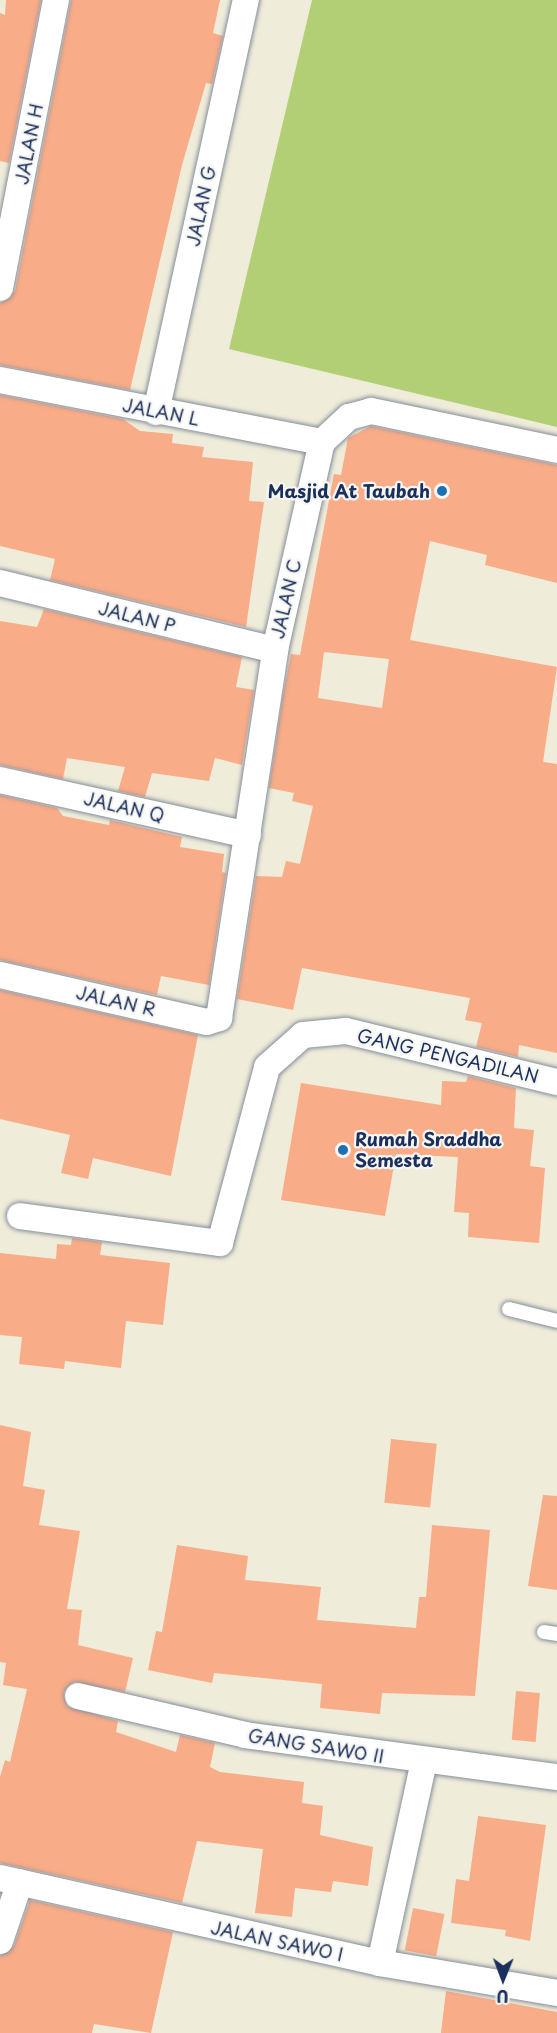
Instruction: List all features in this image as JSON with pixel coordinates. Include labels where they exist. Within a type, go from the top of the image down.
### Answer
[{"type":"street","name":"JALAN H","points":[[0,288],[10,189],[56,0]]},
{"type":"street","name":"JALAN G","points":[[156,412],[246,0]]},
{"type":"street","name":"JALAN L","points":[[0,380],[156,412],[322,442]]},
{"type":"street","points":[[322,442],[349,417],[371,411],[557,450]]},
{"type":"street","name":"JALAN C","points":[[225,1007],[275,650],[322,442]]},
{"type":"street","name":"JALAN P","points":[[0,583],[275,650]]},
{"type":"street","name":"JALAN Q","points":[[0,780],[248,835]]},
{"type":"street","name":"JALAN R","points":[[0,975],[207,1022],[219,1018],[225,1007]]},
{"type":"street","name":"GANG PENGADILAN","points":[[20,1216],[220,1243],[267,1067],[303,1035],[346,1031],[557,1082]]},
{"type":"street","name":"GANG SAWO II","points":[[78,1696],[245,1735],[424,1762],[557,1777]]},
{"type":"street","points":[[380,1963],[424,1762]]},
{"type":"street","points":[[0,1941],[10,1880]]},
{"type":"street","name":"JALAN SAWO I","points":[[10,1880],[380,1963],[557,1993]]},
{"type":"lane","points":[[509,1309],[557,1321]]},
{"type":"green space","points":[[312,0],[557,0],[557,427],[229,349]]},
{"type":"building","points":[[6,0],[41,0],[9,163],[0,161],[0,13],[5,15]]},
{"type":"building","points":[[71,0],[220,0],[213,33],[223,36],[212,84],[206,83],[182,165],[130,390],[0,365],[0,303],[15,291]]},
{"type":"building","points":[[0,395],[123,419],[140,431],[173,434],[172,443],[204,447],[202,457],[253,462],[249,501],[264,502],[246,627],[50,580],[55,559],[0,546]]},
{"type":"building","points":[[371,426],[557,465],[557,583],[485,565],[487,555],[430,541],[410,640],[557,667],[543,762],[557,764],[557,1053],[519,1045],[518,1057],[476,1047],[482,1023],[465,1020],[470,998],[302,968],[293,1010],[237,999],[256,876],[282,877],[286,861],[300,864],[313,806],[292,801],[294,793],[269,788],[291,654],[300,655],[334,474],[341,475],[348,438]],"holes":[[[324,652],[389,659],[382,708],[318,698]]]},
{"type":"building","points":[[44,609],[242,657],[236,687],[254,690],[242,765],[215,758],[209,781],[152,773],[145,797],[118,791],[125,767],[67,758],[63,779],[0,765],[0,621],[37,627]]},
{"type":"building","points":[[0,795],[57,808],[63,816],[109,825],[110,820],[182,837],[180,847],[224,854],[222,872],[226,873],[209,985],[161,976],[157,995],[0,960]]},
{"type":"building","points":[[0,990],[198,1035],[171,1176],[93,1158],[88,1179],[61,1173],[70,1135],[0,1119]]},
{"type":"building","points":[[468,1076],[516,1088],[514,1128],[534,1130],[530,1166],[545,1168],[539,1243],[468,1237],[469,1213],[454,1212],[458,1157],[396,1154],[385,1216],[281,1200],[301,1083],[441,1105],[442,1081],[466,1082]]},
{"type":"building","points":[[72,1238],[102,1242],[100,1255],[170,1263],[163,1325],[126,1321],[121,1368],[65,1361],[64,1369],[19,1364],[22,1337],[0,1335],[0,1253],[56,1259],[57,1244],[71,1245]]},
{"type":"building","points":[[0,1425],[31,1432],[23,1486],[45,1490],[39,1525],[80,1531],[67,1609],[82,1610],[78,1645],[133,1658],[125,1692],[74,1682],[64,1692],[67,1706],[118,1721],[116,1732],[176,1752],[180,1735],[215,1743],[210,1767],[220,1772],[304,1782],[302,1803],[323,1806],[320,1835],[373,1847],[368,1886],[333,1881],[331,1892],[295,1888],[292,1917],[255,1913],[263,1849],[197,1841],[182,1903],[0,1863],[0,1777],[5,1760],[10,1762],[27,1689],[3,1685],[6,1663],[0,1662]]},
{"type":"building","points":[[391,1439],[437,1444],[430,1507],[384,1503]]},
{"type":"building","points":[[543,1495],[557,1496],[557,1590],[528,1586]]},
{"type":"building","points":[[432,1525],[490,1530],[475,1696],[382,1693],[380,1714],[320,1708],[322,1684],[214,1673],[212,1683],[148,1670],[156,1631],[162,1632],[177,1545],[248,1556],[245,1580],[321,1587],[317,1620],[416,1628],[419,1597],[426,1597]]},
{"type":"building","points":[[516,1691],[540,1693],[536,1742],[512,1740]]},
{"type":"building","points":[[478,1816],[546,1825],[530,1941],[505,1936],[506,1930],[451,1923],[456,1879],[469,1881]]},
{"type":"building","points":[[30,1900],[173,1932],[151,2033],[94,2024],[92,2033],[0,2033],[0,1956],[14,1946]]},
{"type":"building","points":[[413,1908],[444,1914],[436,1956],[405,1950]]},
{"type":"building","points":[[446,1991],[557,2012],[557,2033],[441,2033]]},
{"type":"place","name":"Masjid At Taubah","points":[[442,491]]},
{"type":"place","name":"Rumah Sraddha Semesta","points":[[343,1150]]}]
